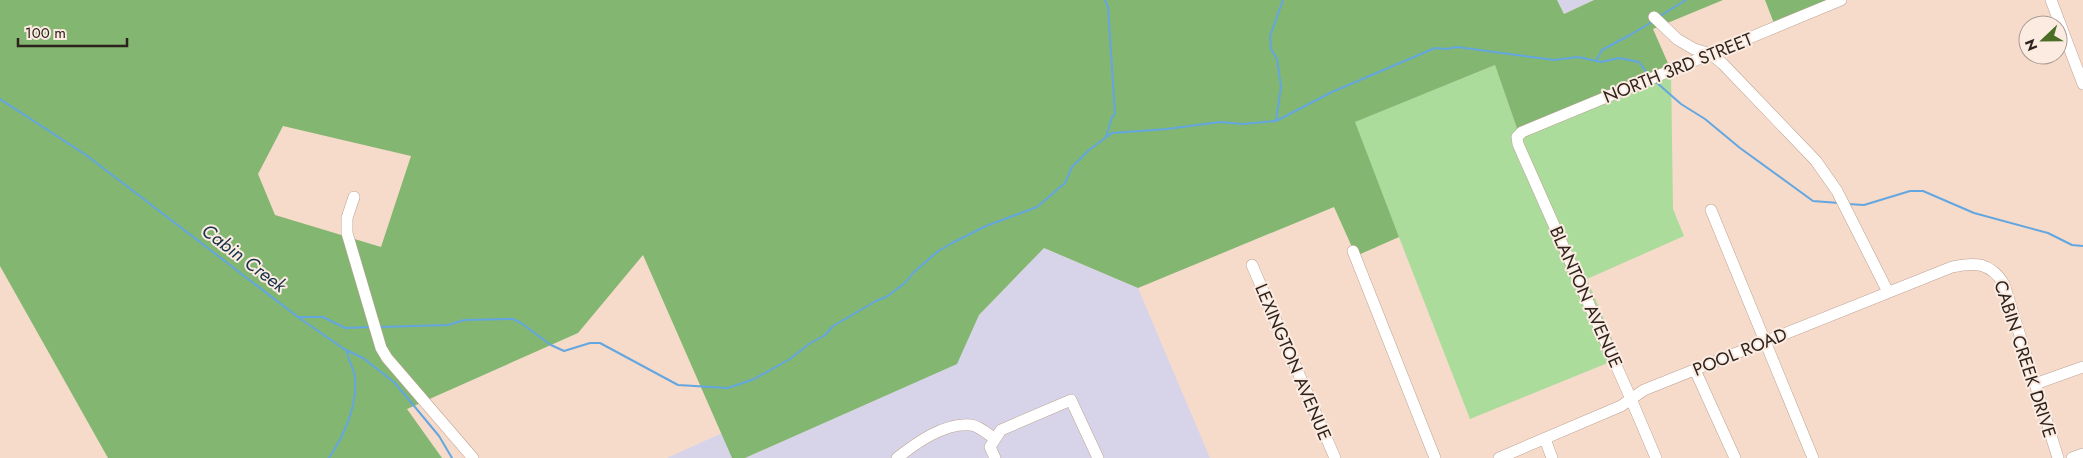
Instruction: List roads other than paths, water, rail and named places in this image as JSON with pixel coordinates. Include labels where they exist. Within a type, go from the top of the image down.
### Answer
[{"type":"street","name":"NORTH 3RD STREET","points":[[1517,137],[1522,132],[1841,0]]},
{"type":"street","points":[[2051,0],[2078,54],[2083,84]]},
{"type":"street","points":[[1654,17],[1677,39],[1694,49],[1711,54],[1723,64],[1816,161],[1845,204],[1888,292]]},
{"type":"street","name":"BLANTON AVENUE","points":[[1517,137],[1518,144],[1656,458]]},
{"type":"street","points":[[354,197],[347,218],[347,233],[381,348],[386,358],[473,458]]},
{"type":"street","points":[[1711,210],[1813,458]]},
{"type":"street","points":[[1353,250],[1435,458]]},
{"type":"street","name":"POOL ROAD","points":[[1499,458],[1621,406],[1644,390],[1888,292],[1952,267],[1968,263],[1986,266]]},
{"type":"street","name":"LEXINGTON AVENUE","points":[[1252,265],[1334,458]]},
{"type":"street","name":"CABIN CREEK DRIVE","points":[[1986,266],[1997,273],[2004,284],[2058,458]]},
{"type":"street","points":[[2035,384],[2083,367]]},
{"type":"street","points":[[1694,370],[1735,458]]},
{"type":"street","points":[[995,458],[990,447],[1000,430],[1071,400],[1098,458]]},
{"type":"street","points":[[897,458],[914,444],[929,436],[955,427],[972,425],[995,439]]},
{"type":"street","points":[[1545,438],[1552,458]]},
{"type":"street","points":[[2072,458],[2083,454]]},
{"type":"waterway","points":[[1105,0],[1108,7],[1115,114],[1112,117],[1106,137]]},
{"type":"waterway","points":[[1276,121],[1281,87],[1277,59],[1271,49],[1270,36],[1283,0]]},
{"type":"waterway","points":[[1660,16],[1686,0]]},
{"type":"waterway","points":[[1596,61],[1602,50],[1652,22]]},
{"type":"waterway","points":[[380,327],[448,325],[464,320],[513,319],[551,345],[564,351],[590,343],[600,343],[678,385],[728,388],[754,379],[790,359],[809,344],[825,335],[833,326],[886,297],[905,283],[913,273],[937,252],[952,243],[986,226],[1037,207],[1065,183],[1072,167],[1089,150],[1112,133],[1167,129],[1220,122],[1243,124],[1276,121],[1332,92],[1435,48],[1457,47],[1554,60],[1578,57],[1601,62],[1619,58],[1639,62],[1649,75]]},
{"type":"waterway","points":[[1656,82],[1681,104],[1705,119],[1740,148],[1813,201],[1839,203]]},
{"type":"waterway","name":"Cabin Creek","points":[[0,99],[86,155],[298,317],[344,349],[363,358],[395,383],[439,436],[452,458]]},
{"type":"waterway","points":[[1848,204],[1864,205],[1910,191],[1923,191],[1974,213],[2048,233],[2072,245],[2083,246]]},
{"type":"waterway","points":[[298,317],[323,317],[345,328],[371,327]]},
{"type":"waterway","points":[[329,458],[345,430],[354,398],[355,377],[347,351]]}]
